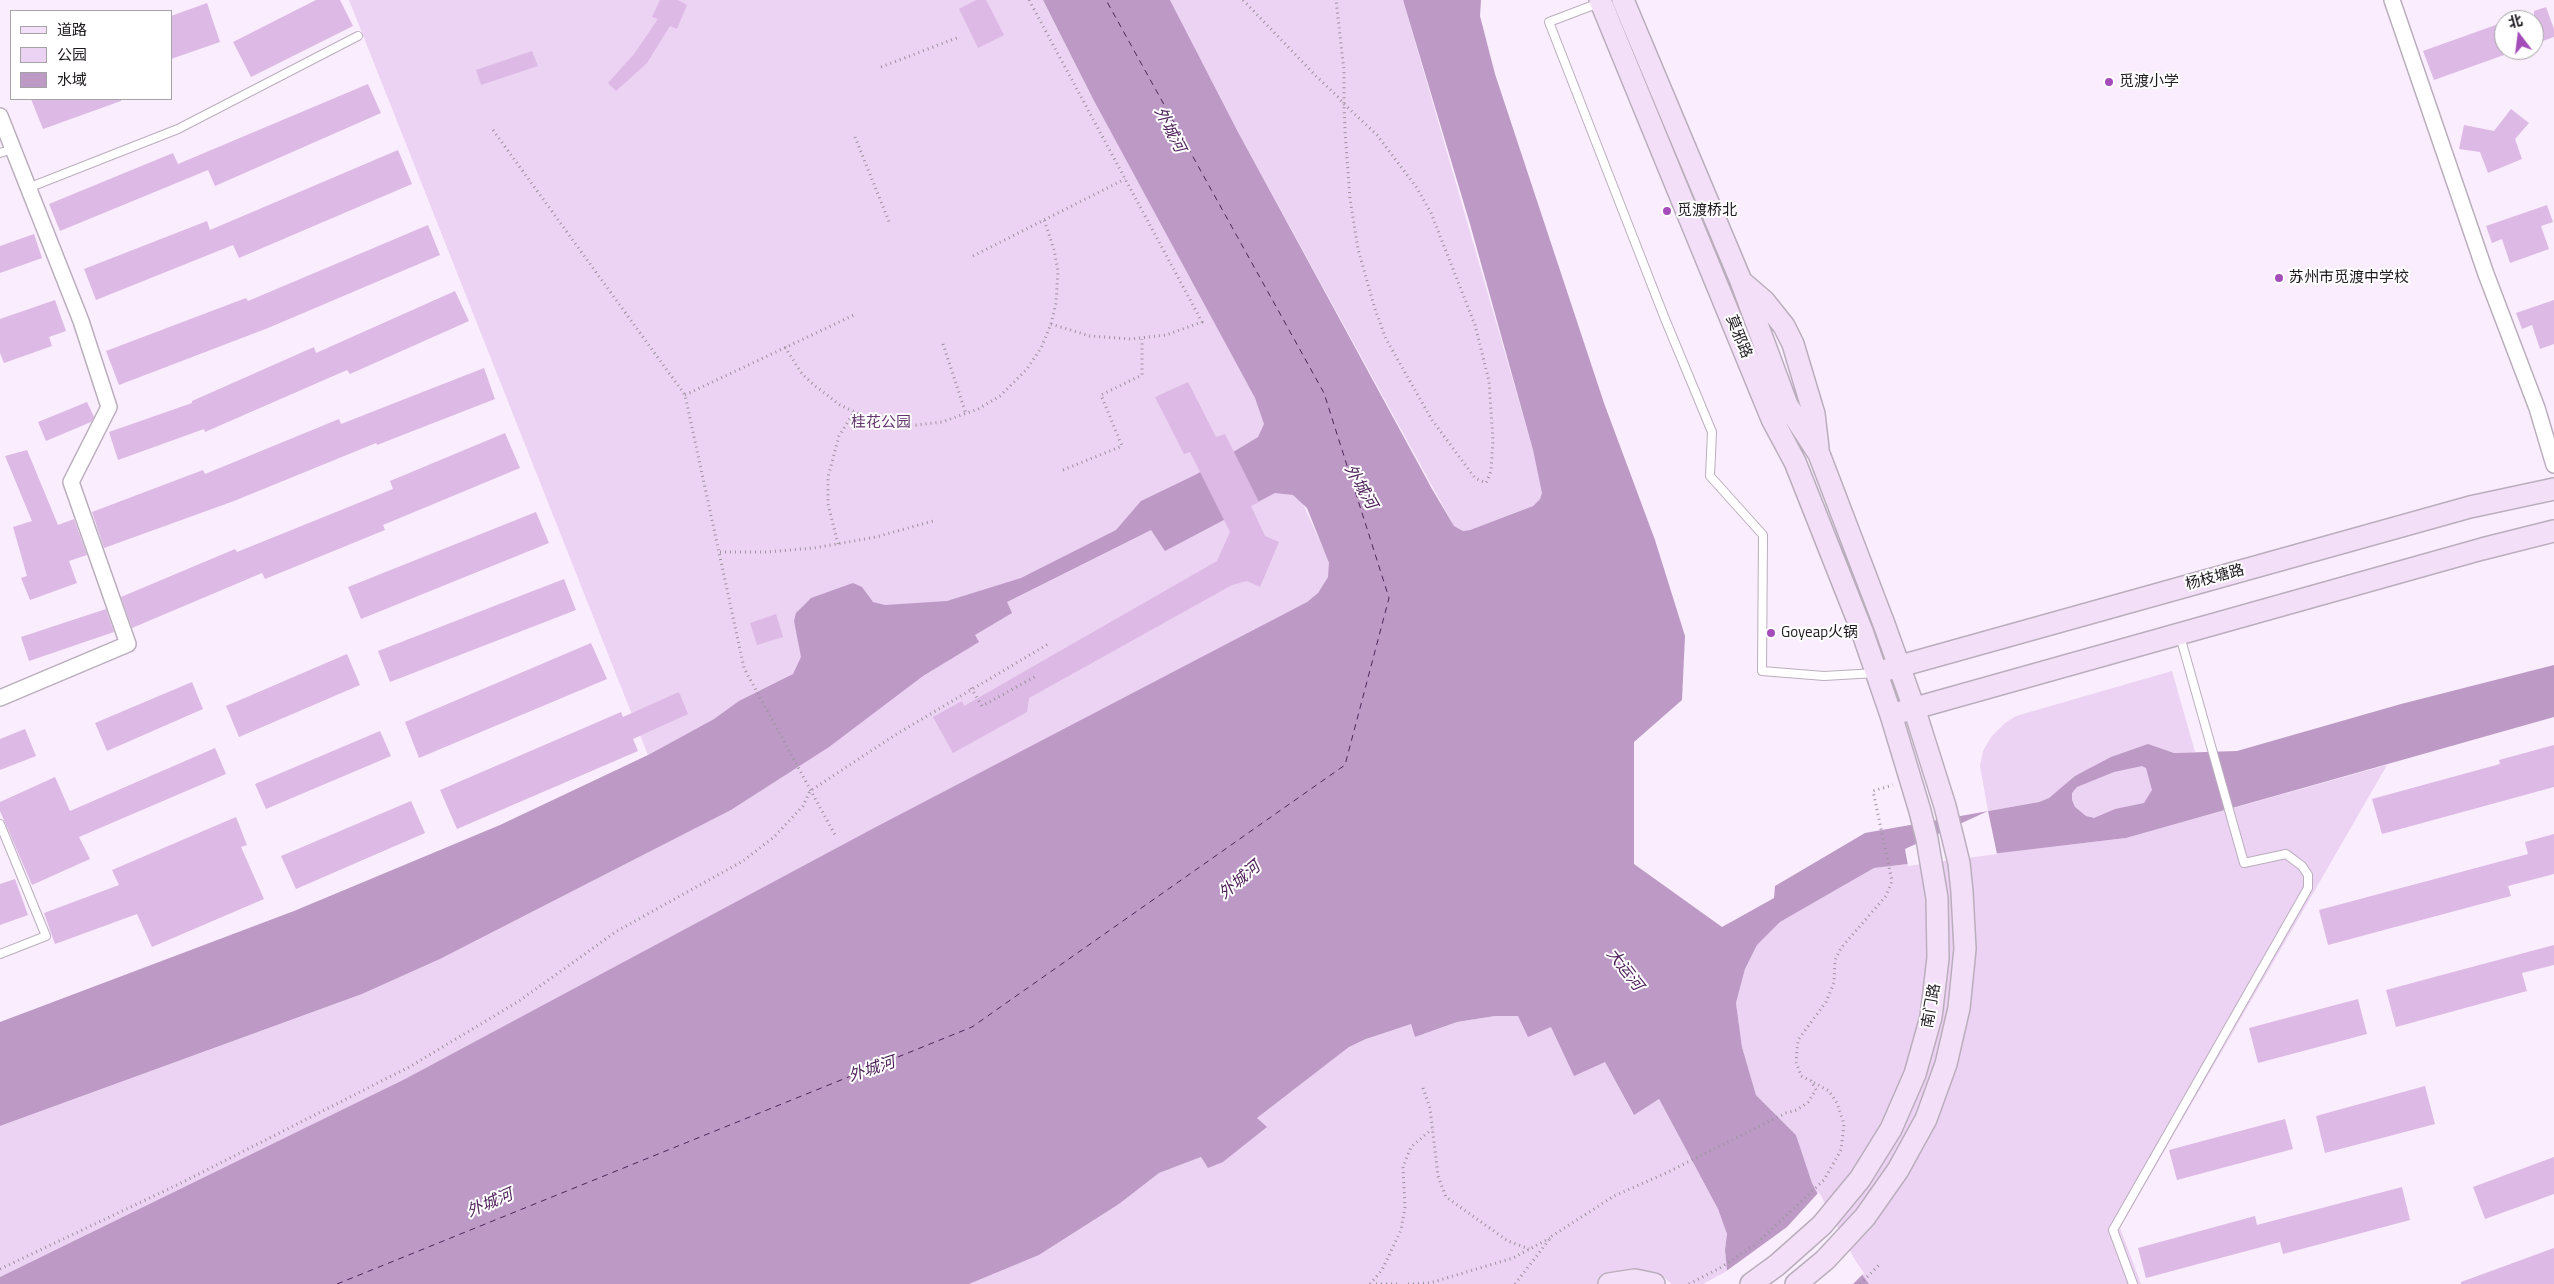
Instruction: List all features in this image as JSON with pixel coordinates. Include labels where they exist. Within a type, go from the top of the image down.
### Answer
[{"type":"main road","points":[[1623,0],[1741,281],[1764,301],[1784,326],[1793,344],[1814,414],[1819,454],[1900,665]]},
{"type":"main road","name":"莫邪路","points":[[1600,1],[1772,419],[1795,462],[1876,673]]},
{"type":"main road","name":"杨枝塘路","points":[[1876,673],[2470,507],[2554,489]]},
{"type":"main road","points":[[1891,715],[2482,549],[2554,531]]},
{"type":"main road","name":"南门路","points":[[1796,1284],[1846,1239],[1882,1194],[1913,1145],[1937,1092],[1946,1064],[1959,1008],[1965,950],[1960,872],[1945,806],[1900,665]]},
{"type":"main road","name":"南门路","points":[[1751,1284],[1800,1246],[1848,1195],[1877,1155],[1892,1129],[1915,1074],[1926,1036],[1936,987],[1939,928],[1933,868],[1911,780],[1876,673]]},
{"type":"main road","points":[[1609,1284],[1635,1280],[1654,1284]]},
{"type":"street","points":[[2392,0],[2486,274],[2537,408],[2554,465]]},
{"type":"street","points":[[0,116],[6,151],[28,188],[81,321],[109,407],[71,482],[128,644],[0,698]]},
{"type":"lane","points":[[1600,1],[1549,22],[1665,319],[1712,432],[1710,476],[1763,535],[1762,671],[1824,676],[1876,673]]},
{"type":"lane","points":[[28,188],[178,129],[358,36]]},
{"type":"lane","points":[[2133,1284],[2113,1230],[2308,888],[2308,875],[2302,866],[2286,854],[2244,863],[2179,634]]},
{"type":"lane","points":[[0,824],[46,936],[0,954]]},
{"type":"path","points":[[1029,0],[1202,322],[1166,335],[1121,340],[1090,336],[1051,324]]},
{"type":"path","points":[[1243,0],[1344,104],[1377,135],[1417,188],[1432,214],[1475,325],[1489,382],[1494,441],[1491,471],[1486,483],[1475,478],[1432,420],[1386,339],[1372,300],[1354,228],[1348,180],[1344,104],[1344,71],[1336,0]]},
{"type":"path","points":[[881,67],[959,37]]},
{"type":"path","points":[[493,130],[685,395],[744,668],[834,835]]},
{"type":"path","points":[[855,137],[890,224]]},
{"type":"path","points":[[973,256],[1125,179]]},
{"type":"path","points":[[785,347],[802,374],[826,396],[854,412],[878,421],[904,425],[942,422],[966,414],[995,400],[1019,379],[1041,348],[1051,324],[1056,303],[1058,271],[1053,244],[1044,219]]},
{"type":"path","points":[[685,395],[854,314]]},
{"type":"path","points":[[1063,470],[1122,446],[1101,395],[1142,376],[1142,339]]},
{"type":"path","points":[[943,344],[966,414]]},
{"type":"path","points":[[838,545],[828,504],[828,476],[839,436],[854,412]]},
{"type":"path","points":[[720,552],[791,551],[838,545],[876,537],[933,521]]},
{"type":"path","points":[[0,1269],[179,1184],[411,1066],[519,1001],[617,931],[743,861],[774,837],[803,806],[810,791],[971,688],[1050,642]]},
{"type":"path","points":[[971,688],[982,706],[1038,676]]},
{"type":"path","points":[[1689,1284],[1720,1268],[1771,1232],[1824,1180],[1841,1150],[1844,1124],[1838,1103],[1830,1090],[1801,1076],[1796,1062],[1798,1040],[1826,1002],[1834,983],[1835,960],[1840,948],[1886,896],[1892,881],[1873,790],[1911,780]]},
{"type":"path","points":[[1408,1284],[1430,1283],[1513,1258],[1552,1236],[1614,1196],[1666,1173],[1786,1113],[1797,1110],[1808,1102],[1816,1090],[1811,1080]]},
{"type":"path","points":[[1423,1088],[1430,1108],[1438,1176],[1446,1196],[1508,1241],[1529,1249]]},
{"type":"path","points":[[1370,1284],[1382,1270],[1401,1230],[1405,1207],[1404,1167],[1412,1147],[1432,1129]]},
{"type":"path","points":[[1514,1284],[1552,1236]]},
{"type":"path","points":[[1860,1284],[1880,1264]]},
{"type":"path","points":[[1376,1284],[1400,1284]]},
{"type":"green space","name":"桂花公园","points":[[349,0],[1043,0],[1093,99],[1255,398],[1327,557],[1330,568],[1328,577],[1318,593],[1307,602],[405,1079],[0,1277],[0,1126],[362,994],[440,959],[731,810],[759,792],[714,719],[648,755]]},
{"type":"green space","points":[[1170,0],[1403,0],[1533,450],[1543,493],[1533,506],[1470,530],[1463,531],[1454,526],[1238,132]]},
{"type":"green space","points":[[2172,671],[2195,752],[2174,753],[2148,745],[2161,812],[2071,830],[2063,787],[2049,798],[2039,802],[1988,811],[1980,766],[1983,751],[1991,737],[2005,723],[2016,716]]},
{"type":"green space","points":[[2387,765],[2120,1228],[2141,1284],[1869,1284],[1853,1262],[1812,1183],[1796,1135],[1756,1095],[1742,1047],[1736,1003],[1745,969],[1757,945],[1780,922],[1874,868],[2126,838]]},
{"type":"green space","points":[[1495,1016],[1518,1016],[1551,1027],[1605,1062],[1633,1114],[1659,1099],[1718,1209],[1727,1234],[1725,1250],[1727,1271],[1703,1284],[1672,1284],[1663,1277],[1654,1276],[1610,1284],[969,1284],[1039,1255],[1119,1204],[1159,1173],[1201,1157],[1223,1162],[1266,1127],[1257,1118],[1349,1047],[1387,1030],[1411,1024],[1415,1037],[1457,1022]]},
{"type":"water","points":[[1043,0],[1170,0],[1238,132],[1432,489],[1454,526],[1463,531],[1470,530],[1533,506],[1540,499],[1542,493],[1533,450],[1470,224],[1403,0],[1481,0],[1480,16],[1495,74],[1604,403],[1655,540],[1685,636],[1682,700],[1634,742],[1634,864],[1722,927],[1774,898],[1775,886],[1865,833],[2039,802],[2049,798],[2075,776],[2090,768],[2111,757],[2148,744],[2174,753],[2237,751],[2401,704],[2554,665],[2554,717],[2126,838],[1874,868],[1780,922],[1757,945],[1745,969],[1736,1003],[1742,1047],[1756,1095],[1796,1135],[1812,1183],[1853,1262],[1869,1284],[1735,1284],[1727,1271],[1725,1250],[1727,1234],[1718,1209],[1659,1099],[1634,1115],[1605,1062],[1574,1076],[1551,1027],[1528,1037],[1518,1016],[1495,1016],[1457,1022],[1415,1037],[1411,1024],[1366,1039],[1349,1047],[1257,1118],[1267,1127],[1223,1162],[1208,1168],[1201,1157],[1159,1173],[1119,1204],[1039,1255],[969,1284],[0,1284],[0,1277],[405,1079],[874,828],[1307,602],[1318,593],[1328,577],[1329,563],[1307,508],[1293,495],[1275,493],[1165,551],[1151,530],[1007,602],[1012,613],[975,635],[979,642],[923,676],[829,747],[731,810],[440,959],[362,994],[0,1126],[0,1022],[294,911],[500,825],[648,755],[714,719],[739,701],[793,674],[801,657],[794,621],[796,613],[811,598],[853,583],[862,587],[873,602],[885,605],[947,601],[1021,578],[1116,530],[1141,501],[1197,474],[1258,437],[1264,424],[1255,398],[1093,99]],"holes":[[[2142,766],[2146,768],[2152,790],[2144,803],[2115,809],[2094,818],[2086,816],[2075,807],[2072,793],[2077,787],[2114,772]]]},
{"type":"pier","points":[[1988,811],[1997,854],[1908,866],[1905,849]]},
{"type":"pier","points":[[1819,1192],[1855,1260],[1864,1273],[1853,1284],[1732,1284],[1725,1272],[1787,1227]]},
{"type":"building","points":[[316,0],[340,0],[353,26],[251,77],[233,42]]},
{"type":"building","points":[[660,0],[678,0],[687,5],[677,29],[670,26],[647,63],[616,91],[608,83],[634,54],[658,19],[652,17]]},
{"type":"building","points":[[976,0],[986,0],[1004,35],[978,48],[959,9]]},
{"type":"building","points":[[207,3],[220,42],[172,59],[172,16]]},
{"type":"building","points":[[2546,7],[2554,29],[2554,37],[2544,40],[2544,10],[2537,10]]},
{"type":"building","points":[[2494,26],[2494,59],[2434,80],[2423,51]]},
{"type":"building","points":[[532,51],[538,66],[481,85],[476,70]]},
{"type":"building","points":[[368,84],[381,113],[215,186],[208,170],[60,231],[49,204],[173,153],[178,164]]},
{"type":"building","points":[[31,100],[121,100],[121,101],[43,129]]},
{"type":"building","points":[[2511,109],[2529,123],[2515,139],[2522,159],[2488,173],[2480,152],[2459,149],[2464,125],[2494,131]]},
{"type":"building","points":[[398,150],[412,184],[239,258],[233,245],[96,300],[84,269],[207,221],[210,230]]},
{"type":"building","points":[[2547,205],[2553,222],[2541,226],[2549,249],[2510,263],[2502,239],[2492,243],[2486,226]]},
{"type":"building","points":[[428,225],[440,255],[268,328],[119,385],[106,351],[246,298],[248,301]]},
{"type":"building","points":[[34,234],[42,258],[0,273],[0,246]]},
{"type":"building","points":[[455,291],[469,321],[350,374],[347,370],[205,432],[204,429],[118,460],[109,432],[192,403],[192,401],[314,347],[316,353]]},
{"type":"building","points":[[55,300],[66,331],[49,337],[52,346],[4,363],[0,353],[0,319]]},
{"type":"building","points":[[2554,300],[2554,344],[2540,349],[2532,325],[2522,329],[2516,313]]},
{"type":"building","points":[[484,368],[495,399],[377,445],[376,443],[234,501],[104,548],[92,512],[203,470],[205,474],[339,419],[341,424]]},
{"type":"building","points":[[1188,382],[1216,437],[1225,434],[1259,502],[1251,506],[1265,536],[1279,542],[1260,587],[1247,581],[1232,585],[1029,698],[1027,712],[953,753],[933,717],[962,701],[964,706],[1217,561],[1230,532],[1190,452],[1184,454],[1155,397]]},
{"type":"building","points":[[87,402],[94,417],[91,422],[46,441],[38,422]]},
{"type":"building","points":[[505,433],[520,468],[383,525],[385,530],[265,579],[262,573],[132,628],[121,597],[235,549],[237,552],[393,489],[390,481]]},
{"type":"building","points":[[27,450],[58,525],[74,519],[87,555],[69,561],[77,583],[30,600],[21,578],[27,576],[13,527],[32,521],[5,456]]},
{"type":"building","points":[[536,512],[549,543],[361,619],[348,587]]},
{"type":"building","points":[[564,579],[576,610],[390,682],[378,651]]},
{"type":"building","points":[[106,609],[114,632],[29,661],[21,637]]},
{"type":"building","points":[[776,614],[783,637],[757,645],[750,623]]},
{"type":"building","points":[[591,643],[607,679],[419,758],[405,722]]},
{"type":"building","points":[[347,654],[360,685],[239,737],[226,706]]},
{"type":"building","points":[[192,682],[203,709],[107,751],[95,723]]},
{"type":"building","points":[[679,692],[688,714],[633,739],[638,751],[457,829],[440,790],[621,712],[623,717]]},
{"type":"building","points":[[25,729],[36,756],[0,770],[0,739]]},
{"type":"building","points":[[380,731],[391,756],[266,809],[255,784]]},
{"type":"building","points":[[2554,745],[2554,787],[2382,834],[2372,799],[2500,764],[2499,760]]},
{"type":"building","points":[[215,748],[226,774],[79,837],[90,859],[32,885],[0,811],[0,802],[55,777],[70,811]]},
{"type":"building","points":[[411,801],[425,833],[296,889],[281,856]]},
{"type":"building","points":[[236,817],[247,845],[241,847],[264,899],[152,947],[137,914],[55,944],[44,913],[119,885],[112,870]]},
{"type":"building","points":[[2554,834],[2554,874],[2508,886],[2511,896],[2328,945],[2319,910],[2528,854],[2525,842]]},
{"type":"building","points":[[15,879],[28,915],[0,925],[0,884]]},
{"type":"building","points":[[2554,945],[2554,965],[2522,973],[2527,991],[2396,1027],[2386,990]]},
{"type":"building","points":[[2358,999],[2367,1034],[2258,1063],[2249,1028]]},
{"type":"building","points":[[2425,1086],[2435,1124],[2325,1153],[2316,1116]]},
{"type":"building","points":[[2285,1119],[2293,1149],[2177,1180],[2169,1150]]},
{"type":"building","points":[[2554,1157],[2554,1194],[2485,1219],[2473,1187]]},
{"type":"building","points":[[2402,1187],[2410,1220],[2283,1254],[2280,1242],[2146,1278],[2138,1248],[2255,1216],[2257,1225]]},
{"type":"building","points":[[2554,1248],[2554,1284],[2461,1284],[2461,1282]]},
{"type":"ferry route","points":[[337,1284],[972,1027],[1345,765],[1389,598],[1324,393],[1106,0]]},
{"type":"place","name":"觅渡小学","points":[[2109,82]]},
{"type":"place","name":"觅渡桥北","points":[[1667,211]]},
{"type":"place","name":"苏州市觅渡中学校","points":[[2279,278]]},
{"type":"place","name":"Goyeap火锅","points":[[1771,633]]},
{"type":"water label","name":"外城河","points":[[1169,130]]},
{"type":"water label","name":"外城河","points":[[1360,487]]},
{"type":"water label","name":"外城河","points":[[1240,881]]},
{"type":"water label","name":"大运河","points":[[1624,970]]},
{"type":"water label","name":"外城河","points":[[872,1070]]},
{"type":"water label","name":"外城河","points":[[490,1204]]}]
